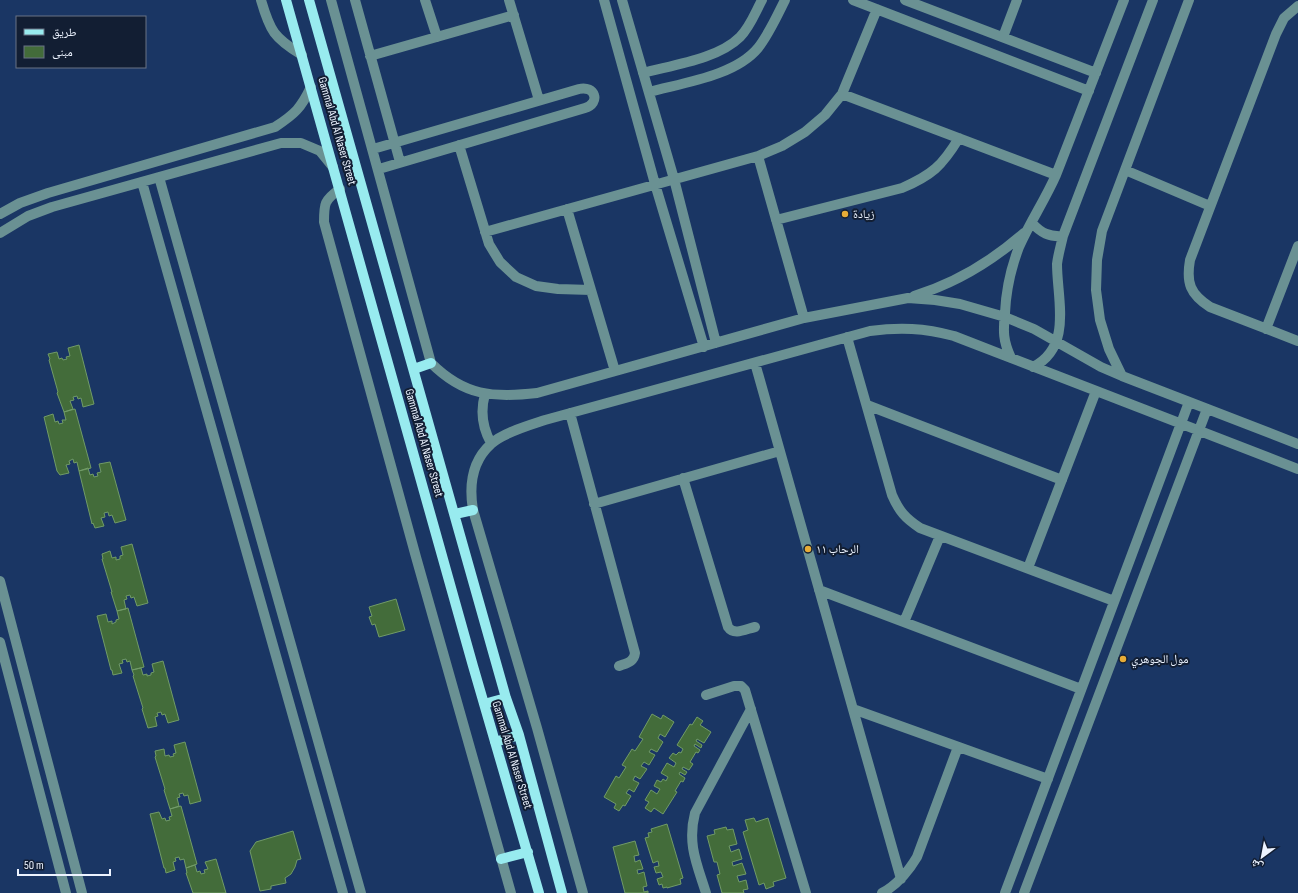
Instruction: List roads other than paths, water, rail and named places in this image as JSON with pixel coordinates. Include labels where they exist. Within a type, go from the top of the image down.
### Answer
[{"type":"main road","name":"Gammal Abd Al Naser Street","points":[[286,0],[484,704],[539,893]]},
{"type":"main road","name":"Gammal Abd Al Naser Street","points":[[309,0],[562,893]]},
{"type":"main road","points":[[414,369],[432,363]]},
{"type":"main road","points":[[455,514],[472,510]]},
{"type":"main road","points":[[484,704],[506,698]]},
{"type":"main road","points":[[495,742],[518,735]]},
{"type":"main road","points":[[501,859],[528,852]]},
{"type":"street","points":[[261,0],[273,31],[284,44],[302,55]]},
{"type":"street","points":[[331,0],[432,363],[442,374],[470,390],[485,394],[508,395],[537,393],[804,318],[908,298],[935,289],[971,272],[991,260],[1029,226]]},
{"type":"street","points":[[355,0],[400,162]]},
{"type":"street","points":[[426,0],[437,37]]},
{"type":"street","points":[[509,0],[539,100]]},
{"type":"street","points":[[604,0],[655,184],[704,347]]},
{"type":"street","points":[[622,0],[674,179],[716,343]]},
{"type":"street","points":[[643,73],[704,57],[718,52],[730,45],[749,25],[762,0]]},
{"type":"street","points":[[649,92],[728,70],[743,61],[757,49],[768,34],[785,0]]},
{"type":"street","points":[[853,0],[1089,91]]},
{"type":"street","points":[[905,0],[1096,73]]},
{"type":"street","points":[[1003,37],[1017,0]]},
{"type":"street","points":[[1011,358],[1006,348],[1004,338],[1004,317],[1009,281],[1018,252],[1029,226],[1056,175],[1124,0]]},
{"type":"street","points":[[1033,367],[1048,357],[1057,341],[1061,307],[1057,262],[1063,236],[1153,0]]},
{"type":"street","points":[[1122,376],[1109,349],[1100,320],[1096,290],[1097,260],[1102,231],[1189,0]]},
{"type":"street","points":[[1298,6],[1284,18],[1276,34],[1210,206],[1190,260],[1187,274],[1190,288],[1198,300],[1210,307],[1298,341]]},
{"type":"street","points":[[485,232],[758,156],[782,146],[805,132],[825,115],[842,94],[877,9]]},
{"type":"street","points":[[370,56],[514,15]]},
{"type":"street","points":[[0,214],[20,203],[48,193],[275,127],[291,117],[304,102],[311,87]]},
{"type":"street","points":[[373,149],[584,88],[590,89],[595,98],[590,107],[379,169]]},
{"type":"street","points":[[842,94],[1056,175]]},
{"type":"street","points":[[776,220],[902,188],[919,181],[934,170],[946,158],[959,138]]},
{"type":"street","points":[[0,233],[28,216],[52,207],[281,143],[301,142],[320,151],[334,168]]},
{"type":"street","points":[[459,145],[489,244],[500,262],[516,277],[536,286],[558,289],[591,290]]},
{"type":"street","points":[[758,156],[804,318]]},
{"type":"street","points":[[1125,170],[1210,206]]},
{"type":"street","points":[[159,177],[361,893]]},
{"type":"street","points":[[142,182],[343,893]]},
{"type":"street","points":[[340,189],[328,198],[324,210],[324,222],[416,557],[511,893]]},
{"type":"street","points":[[567,209],[615,371]]},
{"type":"street","points":[[1029,226],[1054,237],[1063,236]]},
{"type":"street","points":[[1266,328],[1298,246]]},
{"type":"street","points":[[908,298],[960,304],[1004,317],[1034,329],[1101,367],[1298,444]]},
{"type":"street","points":[[583,893],[537,728],[472,510],[470,496],[471,481],[475,467],[482,454],[491,443],[526,426],[847,337],[870,331],[891,328],[912,328],[954,336],[1298,469]]},
{"type":"street","points":[[847,337],[892,495],[898,508],[908,520],[920,528],[940,536],[1114,601]]},
{"type":"street","points":[[192,358],[208,353]]},
{"type":"street","points":[[755,363],[901,880]]},
{"type":"street","points":[[1028,568],[1096,391]]},
{"type":"street","points":[[485,394],[482,404],[483,424],[491,443]]},
{"type":"street","points":[[1005,893],[1189,402]]},
{"type":"street","points":[[867,405],[1062,480]]},
{"type":"street","points":[[1024,893],[1207,409]]},
{"type":"street","points":[[570,413],[635,653],[631,662],[619,666]]},
{"type":"street","points":[[594,504],[780,451]]},
{"type":"street","points":[[683,478],[728,626],[731,630],[736,632],[756,627]]},
{"type":"street","points":[[904,622],[940,536]]},
{"type":"street","points":[[0,581],[82,893]]},
{"type":"street","points":[[819,590],[1081,689]]},
{"type":"street","points":[[0,642],[66,893]]},
{"type":"street","points":[[706,695],[734,686],[741,686],[745,690],[806,893]]},
{"type":"street","points":[[706,893],[691,840],[693,820],[700,801],[751,709]]},
{"type":"street","points":[[852,709],[1048,779]]},
{"type":"street","points":[[882,893],[901,880],[910,869],[920,851],[958,747]]},
{"type":"street","points":[[330,845],[346,840]]},
{"type":"place","name":"زيادة","points":[[845,214]]},
{"type":"place","name":"الرحاب ١١","points":[[808,549]]},
{"type":"place","name":"مول الجوهري","points":[[1123,659]]}]
